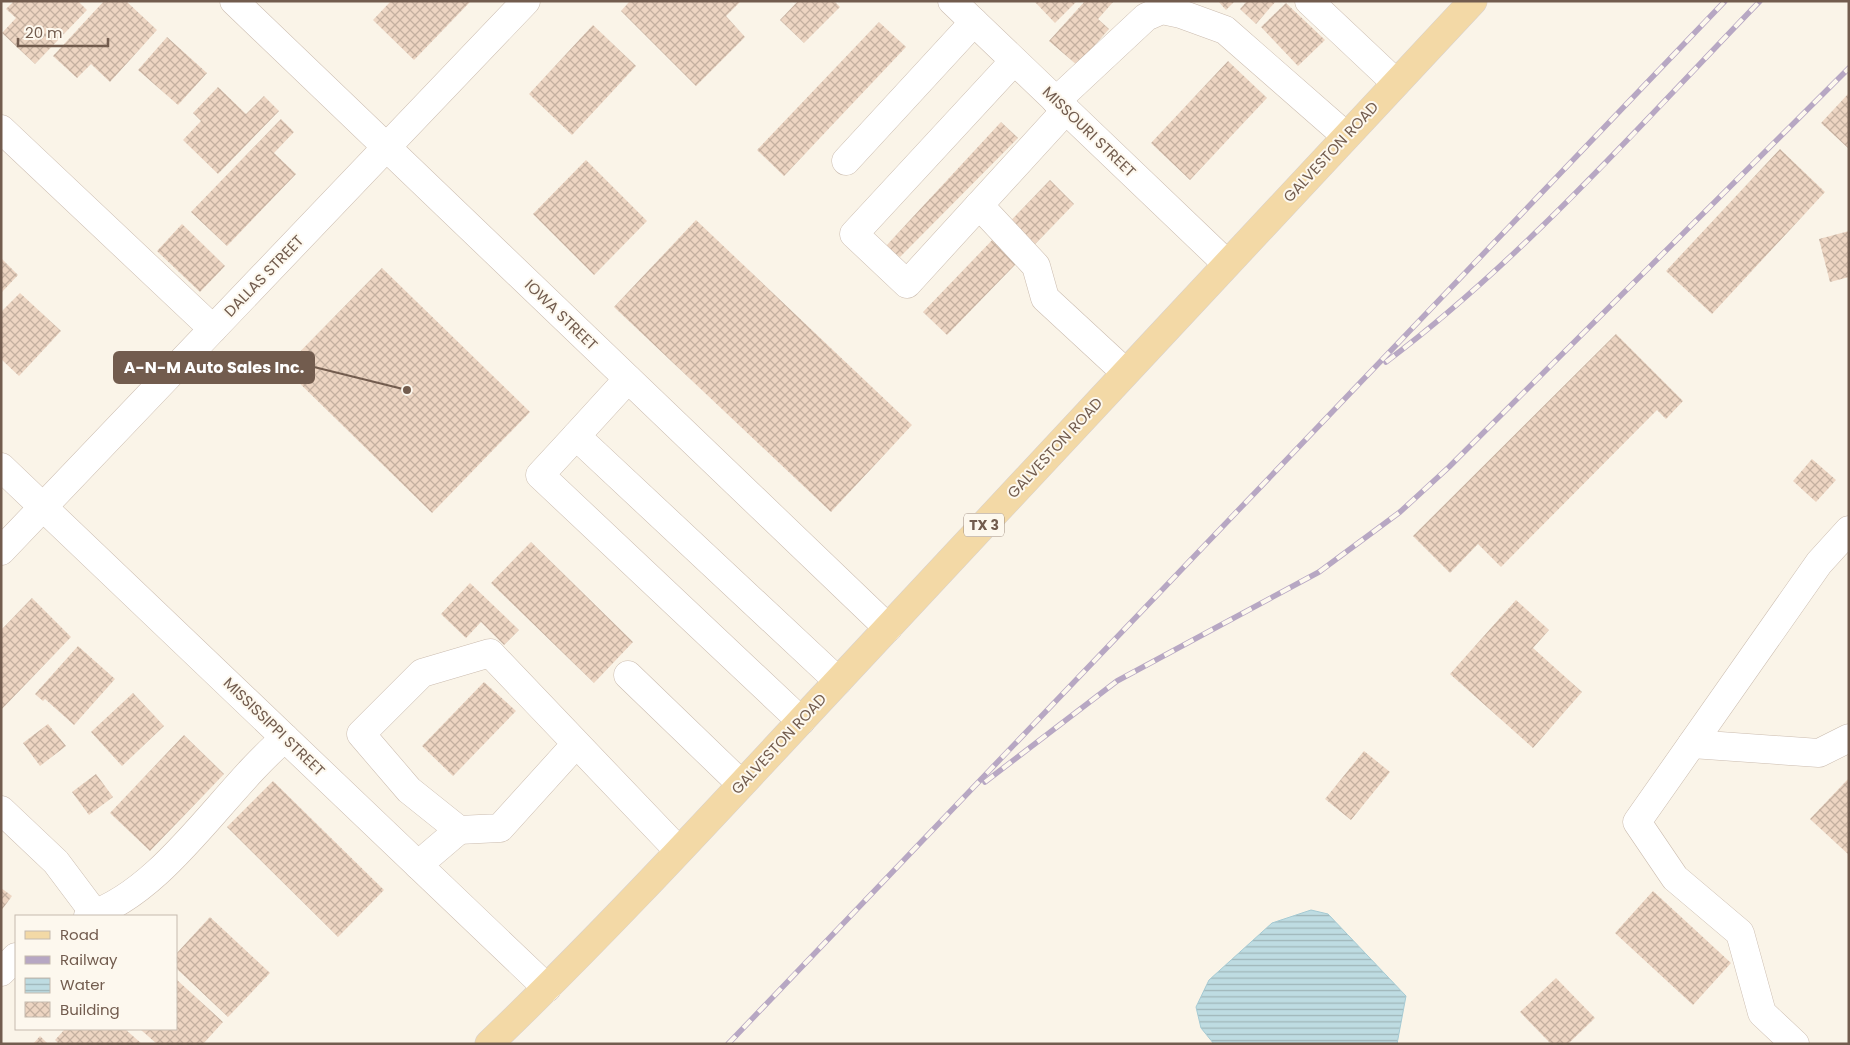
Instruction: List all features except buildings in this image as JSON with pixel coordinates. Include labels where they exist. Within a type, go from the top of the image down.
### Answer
[{"type":"main road","name":"GALVESTON ROAD","points":[[489,1044],[547,988],[800,722],[1226,263],[1473,1]]},
{"type":"street","name":"IOWA STREET","points":[[234,1],[888,628]]},
{"type":"street","name":"DALLAS STREET","points":[[1,551],[526,1]]},
{"type":"street","name":"MISSOURI STREET","points":[[952,1],[1226,263]]},
{"type":"street","points":[[1308,1],[1396,84]]},
{"type":"street","points":[[1014,61],[854,234],[908,284],[979,204],[1061,106],[1146,17],[1162,10],[1181,14],[1225,30],[1346,136]]},
{"type":"street","points":[[846,161],[974,22]]},
{"type":"street","points":[[1,129],[213,329]]},
{"type":"street","points":[[979,204],[1036,266],[1045,298],[1125,372]]},
{"type":"street","points":[[628,379],[540,475],[800,722]]},
{"type":"street","points":[[576,436],[838,681]]},
{"type":"street","name":"MISSISSIPPI STREET","points":[[1,467],[547,988]]},
{"type":"street","points":[[1795,1044],[1762,1013],[1740,932],[1674,878],[1637,822],[1819,563],[1849,530]]},
{"type":"street","points":[[459,830],[409,790],[361,734],[422,673],[490,653],[678,850]]},
{"type":"street","points":[[628,675],[741,784]]},
{"type":"street","points":[[1,810],[56,862],[92,915],[136,891],[173,856],[261,758],[285,738]]},
{"type":"street","points":[[1692,744],[1819,753],[1849,738]]},
{"type":"street","points":[[418,865],[459,830],[500,828],[576,744]]},
{"type":"street","points":[[1,972],[15,958]]},
{"type":"water","points":[[1311,910],[1328,914],[1406,996],[1397,1044],[1214,1044],[1201,1028],[1196,1007],[1209,980],[1272,923]]},
{"type":"railway","points":[[728,1044],[1725,1]]},
{"type":"railway","points":[[1386,362],[1437,322],[1533,235],[1580,189],[1760,1]]},
{"type":"railway","points":[[985,782],[1117,681],[1319,572],[1400,512],[1449,467],[1849,68]]},
{"type":"place","name":"A-N-M Auto Sales Inc.","points":[[407,390]]}]
